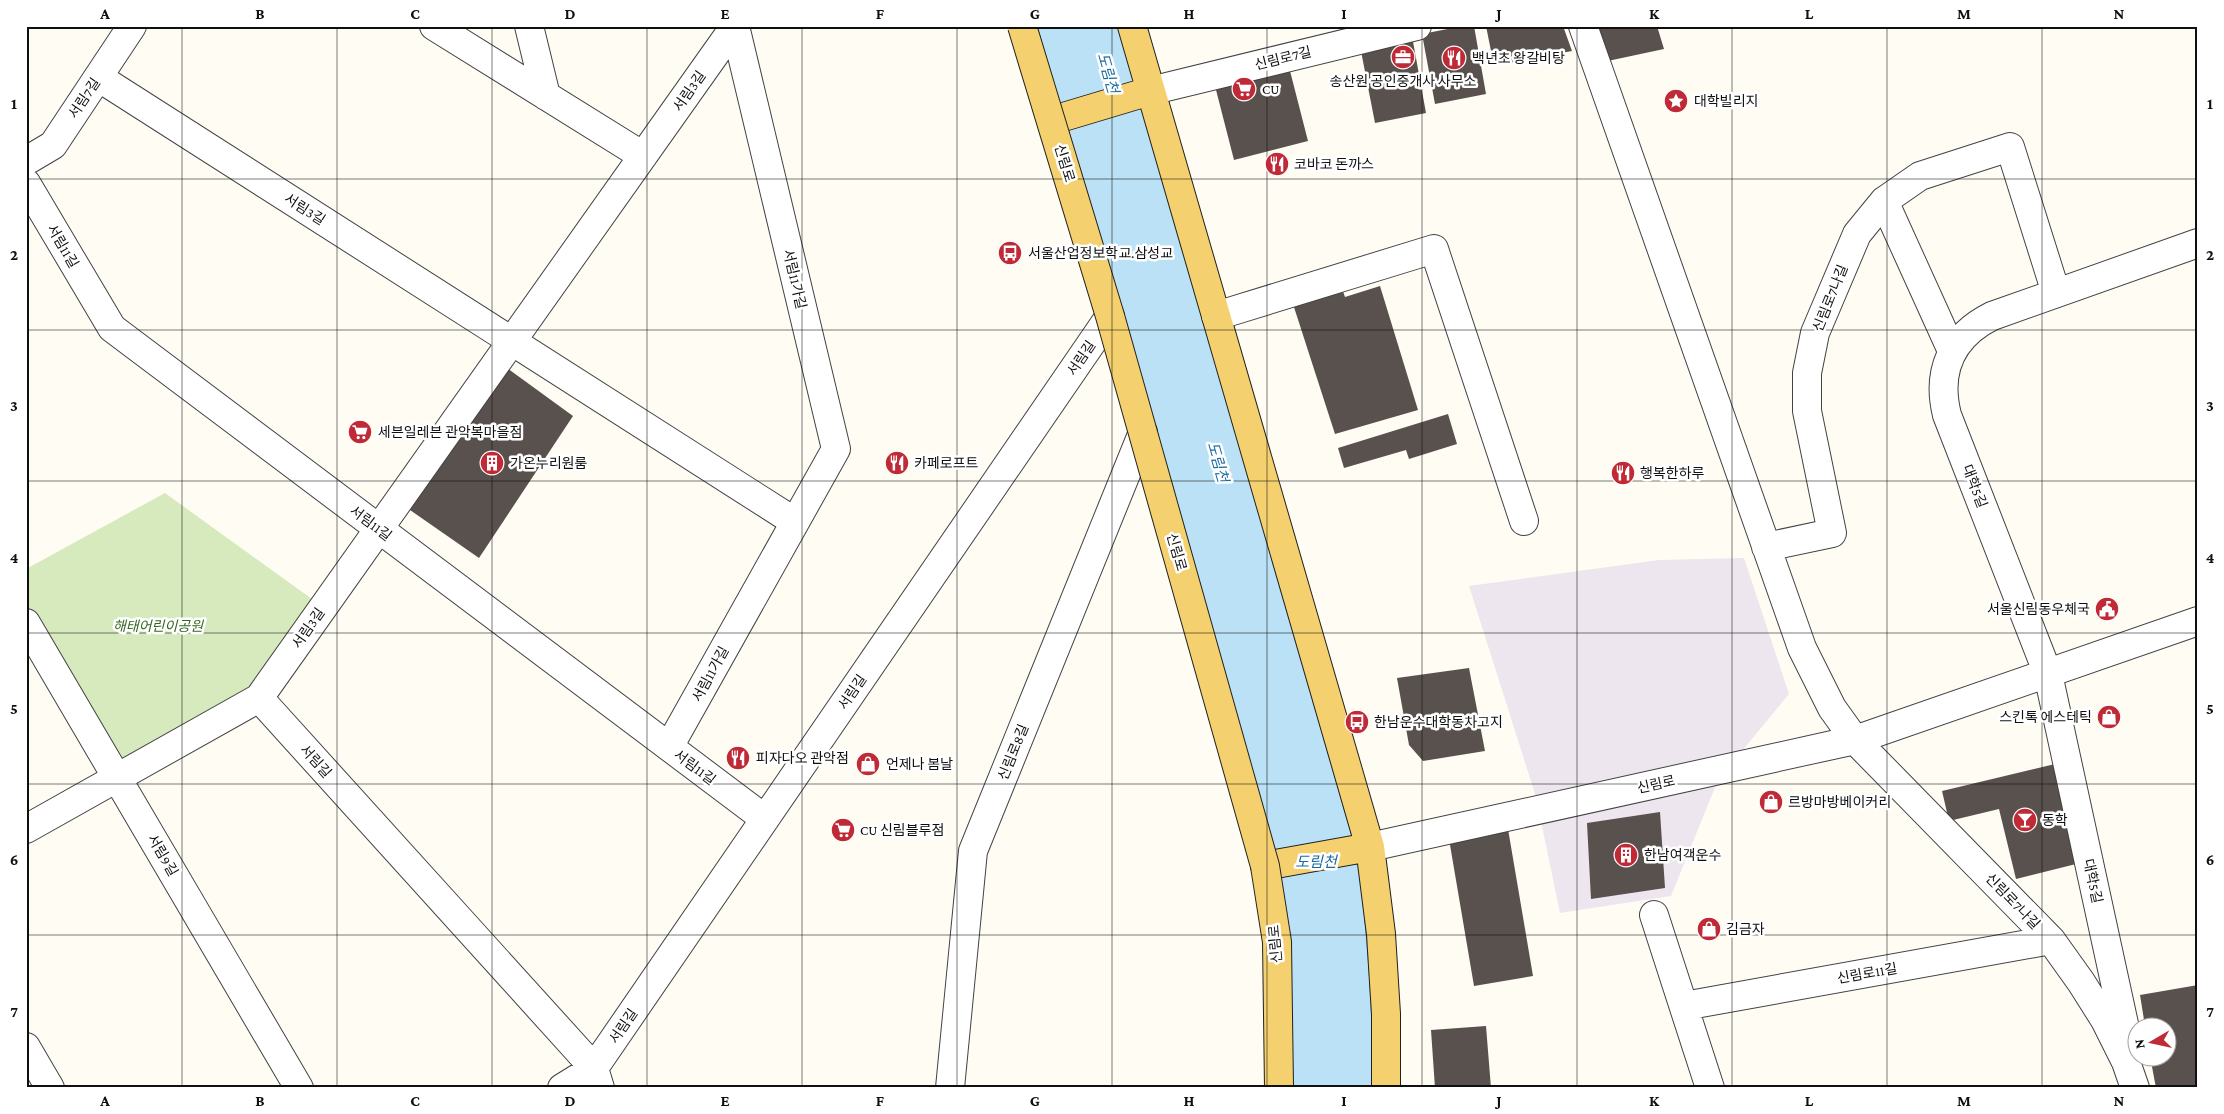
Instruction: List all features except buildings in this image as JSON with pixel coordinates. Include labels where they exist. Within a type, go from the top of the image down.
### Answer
[{"type":"main road","name":"신림로","points":[[1022,26],[1110,316],[1268,866],[1277,942],[1279,1088]]},
{"type":"main road","points":[[1132,26],[1370,847],[1382,943],[1386,1014],[1386,1088]]},
{"type":"main road","points":[[1052,120],[1150,91]]},
{"type":"main road","points":[[1268,866],[1370,847]]},
{"type":"street","name":"서림7길","points":[[26,160],[53,145],[132,26]]},
{"type":"street","points":[[434,26],[643,156]]},
{"type":"street","points":[[529,26],[546,96]]},
{"type":"street","name":"서림3길","points":[[26,829],[258,698],[735,26]]},
{"type":"street","name":"서림11가길","points":[[669,747],[836,449],[735,26]]},
{"type":"street","name":"신림로7길","points":[[1150,91],[1417,26]]},
{"type":"street","name":"신림로7나길","points":[[1582,26],[1802,648],[1832,708],[1855,740],[2051,940],[2105,1020],[2126,1062],[2136,1088]]},
{"type":"street","name":"서림3길","points":[[98,77],[512,341]]},
{"type":"street","name":"신림로7나길","points":[[1766,548],[1832,533],[1807,411],[1807,373],[1815,333],[1857,234],[1884,201],[1920,176],[2010,147],[2056,293]]},
{"type":"street","name":"서림11길","points":[[26,183],[112,328],[765,820]]},
{"type":"street","points":[[1884,201],[1952,351]]},
{"type":"street","name":"대학5길","points":[[2136,1088],[2048,674],[1947,415],[1944,403],[1944,377],[1952,351],[1969,330],[1980,322],[2198,243]]},
{"type":"street","points":[[1216,316],[1434,249],[1524,521]]},
{"type":"street","name":"서림길","points":[[562,1088],[597,1078],[765,820],[1110,316]]},
{"type":"street","points":[[512,341],[795,522]]},
{"type":"street","name":"신림로8길","points":[[950,1088],[973,851],[1143,432]]},
{"type":"street","points":[[1855,740],[2198,621]]},
{"type":"street","name":"서림9길","points":[[26,623],[299,1088]]},
{"type":"street","name":"서림길","points":[[258,698],[597,1078]]},
{"type":"street","name":"신림로","points":[[1370,847],[1855,740]]},
{"type":"street","points":[[1654,915],[1710,1088]]},
{"type":"street","name":"신림로11길","points":[[1684,1006],[2051,940]]},
{"type":"street","points":[[26,1047],[50,1088]]},
{"type":"shaded area","points":[[1744,558],[1789,694],[1718,780],[1671,896],[1560,913],[1536,797],[1469,586],[1659,560]]},
{"type":"green space","name":"해태어린이공원","points":[[165,493],[323,607],[259,698],[117,778],[26,623],[26,569]]},
{"type":"water","name":"도림천","points":[[1037,26],[1119,26],[1357,854],[1369,971],[1373,1088],[1293,1088],[1292,1029],[1153,424]]},
{"type":"place","name":"송산원 공인중개사 사무소","points":[[1403,57]]},
{"type":"place","name":"백년초 왕갈비탕","points":[[1454,58]]},
{"type":"place","name":"CU","points":[[1244,89]]},
{"type":"place","name":"대학빌리지","points":[[1676,101]]},
{"type":"place","name":"코바코 돈까스","points":[[1277,164]]},
{"type":"place","name":"서울산업정보학교.삼성교","points":[[1010,253]]},
{"type":"place","name":"세븐일레븐 관악복마을점","points":[[360,432]]},
{"type":"place","name":"가온누리원룸","points":[[492,463]]},
{"type":"place","name":"카페로프트","points":[[897,463]]},
{"type":"place","name":"행복한하루","points":[[1623,473]]},
{"type":"place","name":"서울신림동우체국","points":[[2107,609]]},
{"type":"place","name":"스킨톡 에스테틱","points":[[2109,717]]},
{"type":"place","name":"한남운수대학동차고지","points":[[1357,722]]},
{"type":"place","name":"피자다오 관악점","points":[[738,758]]},
{"type":"place","name":"언제나 봄날","points":[[868,764]]},
{"type":"place","name":"르방마방베이커리","points":[[1771,802]]},
{"type":"place","name":"동학","points":[[2025,820]]},
{"type":"place","name":"CU 신림블루점","points":[[843,830]]},
{"type":"place","name":"한남여객운수","points":[[1626,855]]},
{"type":"place","name":"김금자","points":[[1709,929]]}]
